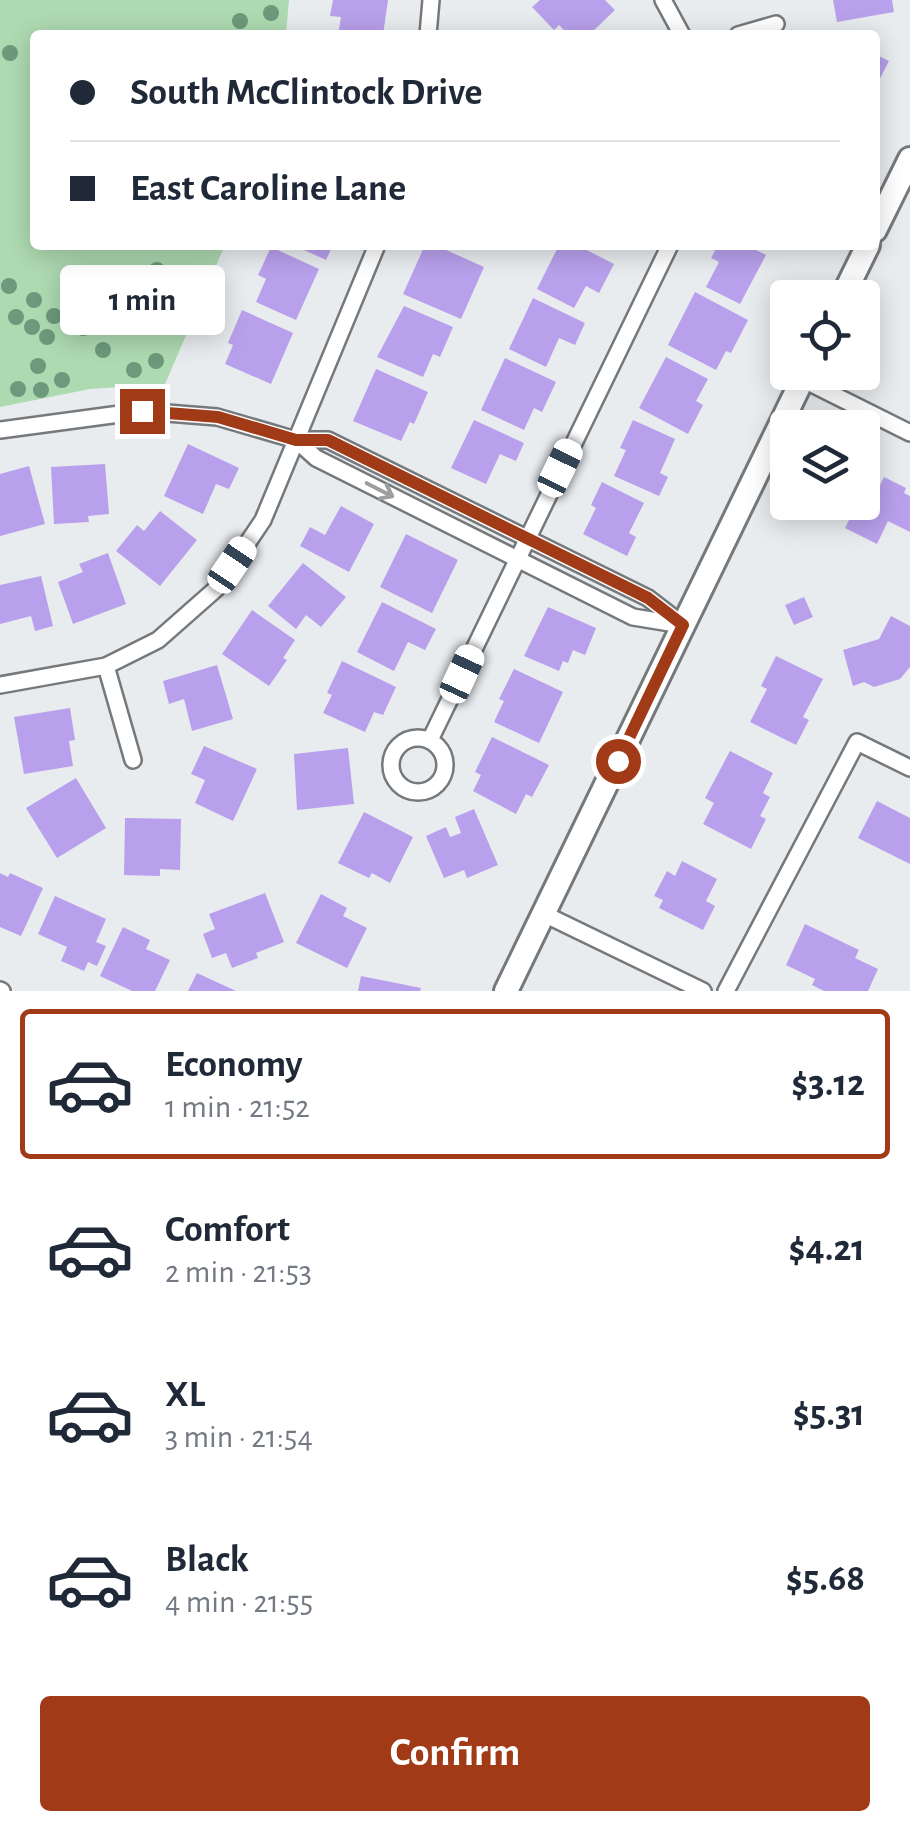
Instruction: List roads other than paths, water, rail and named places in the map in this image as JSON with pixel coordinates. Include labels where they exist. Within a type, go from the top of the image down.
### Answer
[{"type":"main road","points":[[880,220],[910,158]]},
{"type":"main road","points":[[851,280],[866,250]]},
{"type":"main road","points":[[506,991],[797,390]]},
{"type":"street","points":[[429,30],[432,0]]},
{"type":"street","points":[[663,0],[679,30]]},
{"type":"street","points":[[755,30],[776,24]]},
{"type":"street","points":[[0,686],[106,666],[158,640],[217,588],[263,520],[374,250]]},
{"type":"street","points":[[430,740],[668,250]]},
{"type":"street","points":[[830,390],[910,433]]},
{"type":"street","points":[[0,430],[142,411],[218,417],[296,440],[328,440],[648,598],[683,625]]},
{"type":"street","points":[[296,440],[316,458],[633,617],[683,625]]},
{"type":"street","points":[[106,666],[133,760]]},
{"type":"street","points":[[726,991],[857,742],[910,768]]},
{"type":"street","points":[[544,914],[703,991]]}]
